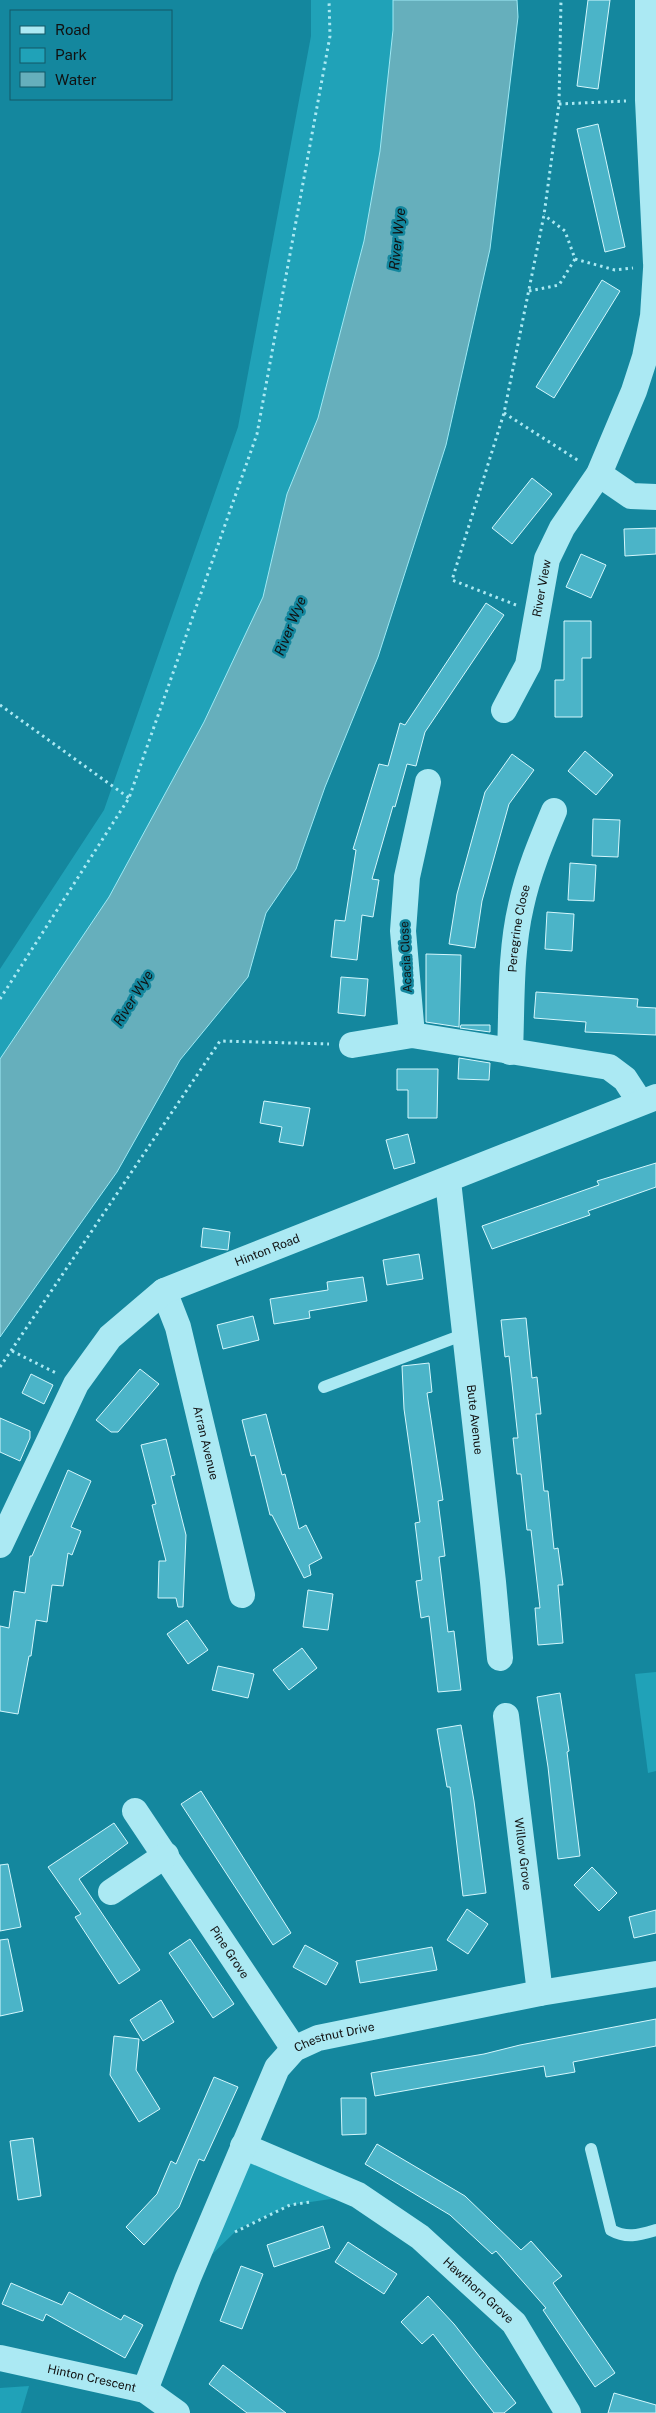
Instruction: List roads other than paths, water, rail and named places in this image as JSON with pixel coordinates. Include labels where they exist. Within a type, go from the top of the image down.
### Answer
[{"type":"street","name":"River View","points":[[504,710],[528,665],[547,559],[562,528],[599,474],[634,390],[645,357],[653,316],[650,267],[648,0]]},
{"type":"street","points":[[599,474],[631,496],[656,497]]},
{"type":"street","name":"Acacia Close","points":[[412,1035],[403,931],[406,877],[428,782]]},
{"type":"street","name":"Peregrine Close","points":[[510,1052],[514,955],[520,906],[539,847],[554,811]]},
{"type":"street","points":[[352,1045],[412,1035],[609,1067],[648,1100]]},
{"type":"street","name":"Hinton Road","points":[[0,1545],[76,1384],[110,1336],[164,1291],[448,1181],[648,1100]]},
{"type":"street","name":"Bute Avenue","points":[[448,1181],[500,1658]]},
{"type":"street","name":"Arran Avenue","points":[[164,1291],[178,1327],[242,1595]]},
{"type":"street","name":"Willow Grove","points":[[506,1716],[540,1993]]},
{"type":"street","name":"Pine Grove","points":[[135,1810],[294,2049]]},
{"type":"street","points":[[111,1892],[166,1855]]},
{"type":"street","name":"Chestnut Drive","points":[[145,2390],[188,2278],[277,2068],[294,2049],[318,2038],[540,1993],[656,1974]]},
{"type":"street","name":"Hawthorn Grove","points":[[243,2146],[358,2195],[420,2237],[514,2323],[568,2413]]},
{"type":"street","name":"Hinton Crescent","points":[[0,2358],[145,2390],[177,2413]]},
{"type":"lane","points":[[324,1387],[465,1334]]},
{"type":"lane","points":[[591,2149],[611,2230],[621,2236],[631,2236],[656,2230]]},
{"type":"water","name":"River Wye","points":[[393,0],[517,0],[518,17],[490,249],[446,445],[378,657],[325,787],[296,869],[266,913],[248,977],[180,1060],[117,1172],[0,1337],[0,1059],[109,897],[204,722],[263,597],[287,494],[318,418],[364,241],[380,151],[393,30]]}]
